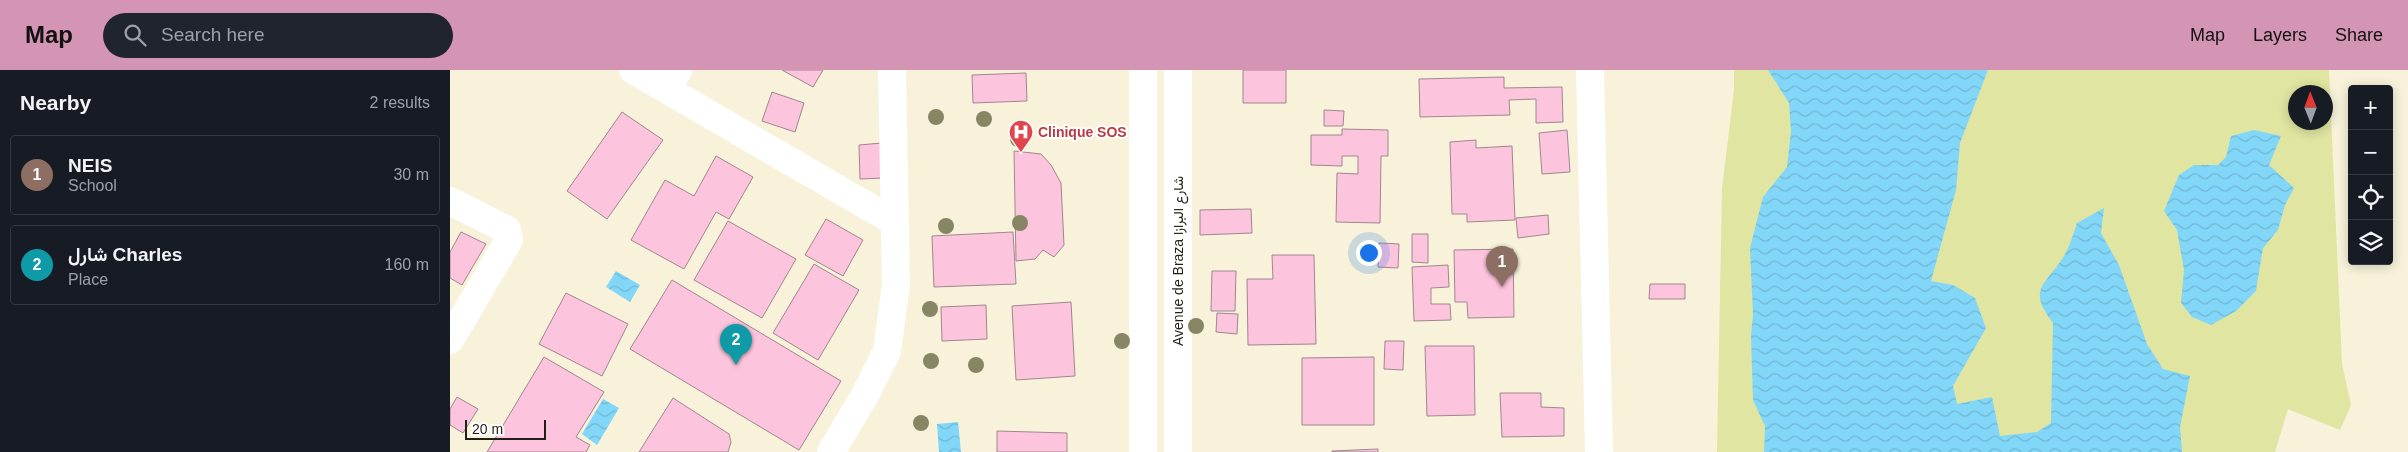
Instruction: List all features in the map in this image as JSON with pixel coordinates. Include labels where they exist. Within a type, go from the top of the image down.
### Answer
[{"type":"street","points":[[633,70],[672,80],[894,222]]},
{"type":"street","points":[[831,452],[865,395],[887,351],[896,284],[892,70]]},
{"type":"street","points":[[1143,70],[1143,452]]},
{"type":"street","name":"Avenue de Braza شارع البرازا","points":[[1178,70],[1178,452]]},
{"type":"street","points":[[1590,70],[1599,452]]},
{"type":"street","points":[[450,201],[507,230],[509,235],[506,246],[450,340]]},
{"type":"green space","points":[[1734,70],[2329,70],[2330,85],[2288,85],[2288,130],[2332,130],[2342,364],[2351,405],[2340,430],[2288,409],[2275,452],[1717,452],[1722,189],[1734,90]]},
{"type":"water","points":[[1768,70],[1988,70],[1960,143],[1956,190],[1931,281],[1953,285],[1975,298],[1986,328],[1953,386],[1957,404],[1992,397],[2000,436],[2037,432],[2051,423],[2053,323],[2041,303],[2041,289],[2064,255],[2071,242],[2077,223],[2104,208],[2101,233],[2119,265],[2147,344],[2163,369],[2190,376],[2180,427],[2182,452],[1764,452],[1765,426],[1753,400],[1751,335],[1753,315],[1750,248],[1763,197],[1787,167],[1791,131],[1789,103]]},
{"type":"water","points":[[2254,130],[2281,136],[2269,165],[2294,188],[2285,205],[2278,230],[2263,248],[2256,291],[2236,311],[2211,325],[2192,317],[2181,303],[2184,270],[2177,230],[2164,211],[2179,175],[2194,165],[2218,165],[2226,157],[2231,136]]},
{"type":"water","points":[[616,271],[640,285],[630,302],[606,287]]},
{"type":"water","points":[[603,399],[619,408],[597,445],[582,434]]},
{"type":"water","points":[[958,422],[961,452],[939,452],[937,424]]},
{"type":"building","points":[[782,70],[823,70],[813,87]]},
{"type":"building","points":[[1243,70],[1286,70],[1286,103],[1243,103]]},
{"type":"building","points":[[1026,73],[1027,101],[973,103],[972,75]]},
{"type":"building","points":[[1504,77],[1504,88],[1562,87],[1563,122],[1536,123],[1536,99],[1509,100],[1510,115],[1420,117],[1419,79]]},
{"type":"building","points":[[772,92],[804,103],[795,132],[762,121]]},
{"type":"building","points":[[1324,110],[1344,111],[1343,126],[1324,126]]},
{"type":"building","points":[[622,112],[663,140],[607,219],[567,191]]},
{"type":"building","points":[[1342,129],[1388,130],[1388,156],[1381,156],[1380,223],[1336,222],[1337,173],[1358,174],[1358,156],[1342,156],[1342,166],[1311,165],[1311,135],[1342,135]]},
{"type":"building","points":[[1567,130],[1570,172],[1542,174],[1539,133]]},
{"type":"building","points":[[1476,140],[1476,148],[1512,146],[1515,220],[1467,222],[1467,214],[1452,214],[1450,142]]},
{"type":"building","points":[[882,143],[884,178],[860,179],[859,145]]},
{"type":"building","points":[[1014,151],[1041,154],[1051,165],[1061,183],[1064,245],[1054,257],[1043,250],[1035,259],[1016,261]]},
{"type":"building","points":[[716,156],[753,177],[729,219],[716,212],[684,269],[631,240],[665,180],[694,196]]},
{"type":"building","points":[[1251,209],[1252,233],[1200,235],[1200,210]]},
{"type":"building","points":[[1548,215],[1549,234],[1518,238],[1516,218]]},
{"type":"building","points":[[826,219],[863,240],[843,276],[805,255]]},
{"type":"building","points":[[728,221],[796,259],[762,318],[694,280]]},
{"type":"building","points":[[461,232],[486,244],[462,285],[450,278],[450,252]]},
{"type":"building","points":[[1013,232],[1016,284],[934,287],[932,236]]},
{"type":"building","points":[[1412,234],[1428,234],[1428,263],[1412,262]]},
{"type":"building","points":[[1379,243],[1399,244],[1398,268],[1378,267]]},
{"type":"building","points":[[1513,249],[1514,317],[1468,318],[1467,302],[1455,302],[1454,250]]},
{"type":"building","points":[[1272,255],[1314,255],[1316,344],[1248,345],[1247,279],[1273,279]]},
{"type":"building","points":[[814,264],[859,290],[818,360],[773,333]]},
{"type":"building","points":[[1448,265],[1449,287],[1431,288],[1431,304],[1450,304],[1451,320],[1414,321],[1412,267]]},
{"type":"building","points":[[1212,271],[1236,271],[1235,311],[1211,311]]},
{"type":"building","points":[[672,280],[841,381],[799,450],[630,349]]},
{"type":"building","points":[[1650,284],[1685,284],[1685,299],[1649,299]]},
{"type":"building","points":[[566,293],[628,324],[602,376],[539,344]]},
{"type":"building","points":[[1071,302],[1075,376],[1016,380],[1012,306]]},
{"type":"building","points":[[986,305],[987,339],[942,341],[941,307]]},
{"type":"building","points":[[1217,313],[1238,314],[1237,334],[1216,332]]},
{"type":"building","points":[[1385,341],[1404,341],[1403,370],[1384,369]]},
{"type":"building","points":[[1425,346],[1474,346],[1475,415],[1427,416]]},
{"type":"building","points":[[544,357],[604,392],[576,437],[590,445],[586,452],[487,452]]},
{"type":"building","points":[[1374,357],[1374,425],[1302,425],[1302,358]]},
{"type":"building","points":[[1500,393],[1541,393],[1541,407],[1564,408],[1564,436],[1502,437]]},
{"type":"building","points":[[457,397],[478,409],[463,433],[450,425],[450,409]]},
{"type":"building","points":[[673,398],[729,434],[731,442],[728,452],[639,452]]},
{"type":"building","points":[[997,431],[1067,433],[1067,452],[997,452]]},
{"type":"building","points":[[1378,449],[1378,452],[1332,452],[1332,451]]},
{"type":"place","name":"Clinique SOS","points":[[1021,153]]},
{"type":"place","name":"NEIS","points":[[1502,287]]},
{"type":"place","name":"شارل Charles","points":[[736,365]]}]
